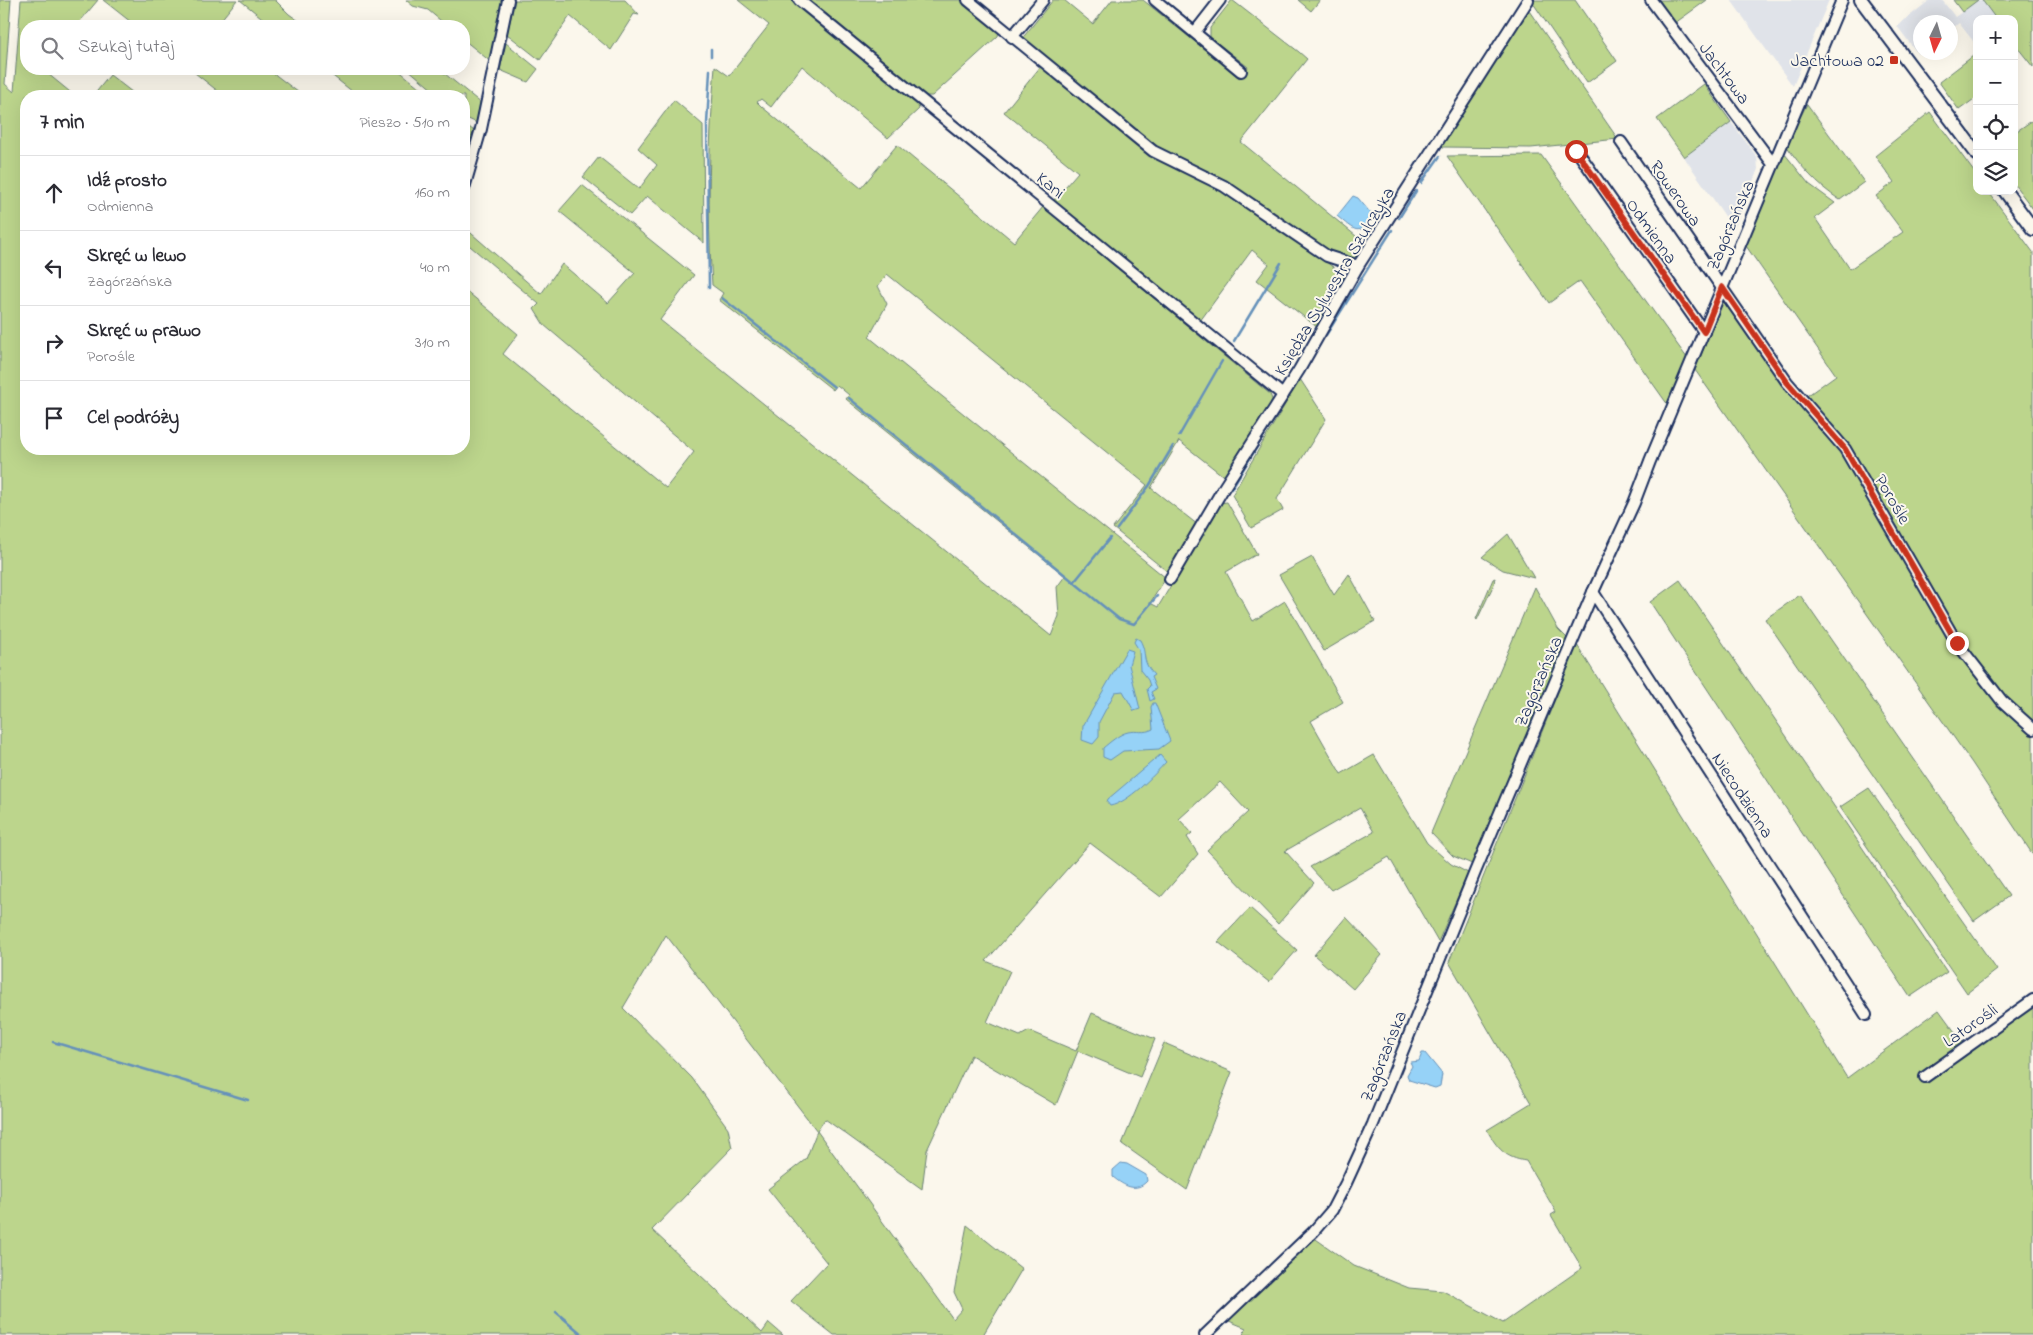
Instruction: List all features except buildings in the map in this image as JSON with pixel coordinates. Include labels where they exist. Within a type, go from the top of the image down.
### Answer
[{"type":"street","points":[[470,167],[481,129],[508,0]]},
{"type":"street","name":"Kani","points":[[800,0],[1283,395]]},
{"type":"street","points":[[968,0],[1153,151],[1224,186],[1327,256],[1358,266]]},
{"type":"street","points":[[1012,37],[1043,0]]},
{"type":"street","points":[[1155,0],[1241,71]]},
{"type":"street","points":[[1195,32],[1220,0]]},
{"type":"street","name":"Księdza Sylwestra Szulczyka","points":[[1170,579],[1283,395],[1358,266],[1528,0]]},
{"type":"street","name":"Jachtowa","points":[[1651,0],[1773,164]]},
{"type":"street","name":"Zagórzańska","points":[[1204,1335],[1313,1232],[1332,1210],[1346,1183],[1373,1124],[1457,916],[1593,592],[1634,503],[1650,460],[1842,0]]},
{"type":"street","points":[[1861,0],[1974,150]]},
{"type":"street","name":"Rowerowa","points":[[1621,142],[1722,287]]},
{"type":"street","name":"Odmienna","points":[[1575,148],[1704,332]]},
{"type":"street","points":[[2007,195],[2033,229]]},
{"type":"street","name":"Porośle","points":[[1722,287],[1787,382],[1845,449],[1957,643],[2002,701],[2033,729]]},
{"type":"street","name":"Niecodzienna","points":[[1593,592],[1866,1015]]},
{"type":"street","name":"Latorośli","points":[[1925,1077],[2033,1000]]},
{"type":"shaded area","points":[[1731,0],[1829,0],[1793,86],[1770,55]]},
{"type":"shaded area","points":[[1930,0],[1942,0],[1953,15],[1913,15],[1913,47],[1897,26]]},
{"type":"shaded area","points":[[1978,0],[1982,0],[1993,15],[1973,15],[1973,41],[1959,23],[1958,15]]},
{"type":"shaded area","points":[[1731,122],[1757,157],[1758,169],[1734,229],[1684,157]]},
{"type":"green space","points":[[0,0],[11,0],[5,84],[14,92],[21,0],[98,0],[81,20],[20,20],[20,75],[49,75],[68,90],[20,90],[20,455],[470,455],[470,294],[518,334],[503,354],[666,488],[694,452],[544,325],[534,309],[539,304],[470,246],[470,232],[541,294],[562,264],[608,303],[635,273],[559,211],[582,185],[694,275],[660,320],[1051,636],[1059,616],[1057,587],[1065,576],[846,399],[849,395],[837,385],[833,390],[719,300],[723,293],[712,285],[709,175],[715,66],[729,76],[769,25],[738,0],[791,0],[917,103],[919,109],[888,138],[802,66],[771,107],[761,99],[757,102],[861,188],[897,145],[1014,242],[1043,207],[1270,394],[1273,402],[1229,476],[1222,475],[1179,441],[1151,488],[1198,525],[1169,573],[1113,528],[1147,485],[887,274],[878,286],[887,304],[869,337],[1166,578],[1150,603],[1158,607],[1220,503],[1227,502],[1257,554],[1226,572],[1253,621],[1285,601],[1343,702],[1311,721],[1341,774],[1374,755],[1427,843],[1451,864],[1468,873],[1438,942],[1389,857],[1331,890],[1310,867],[1374,832],[1360,808],[1285,851],[1314,883],[1278,924],[1207,850],[1248,812],[1220,782],[1179,819],[1192,833],[1187,837],[1198,854],[1161,897],[1090,843],[986,961],[1010,971],[987,1022],[1020,1036],[1029,1031],[1076,1051],[1092,1013],[1155,1039],[1140,1077],[1078,1051],[1056,1105],[971,1055],[927,1150],[922,1189],[825,1119],[817,1131],[666,935],[623,1008],[692,1078],[728,1128],[732,1148],[652,1230],[762,1333],[769,1323],[783,1335],[0,1335]]},
{"type":"green space","points":[[103,0],[237,0],[221,20],[128,20]]},
{"type":"green space","points":[[240,0],[275,0],[298,20],[265,20]]},
{"type":"green space","points":[[406,0],[504,0],[491,62],[470,45],[470,20],[440,20],[428,10],[413,6]]},
{"type":"green space","points":[[515,0],[625,0],[639,15],[634,14],[611,50],[570,16],[540,60],[507,34]]},
{"type":"green space","points":[[809,0],[962,0],[999,31],[998,36],[932,96],[926,96]]},
{"type":"green space","points":[[1053,0],[1064,0],[1093,24],[1112,0],[1143,0],[1240,78],[1248,67],[1210,37],[1210,28],[1232,0],[1299,52],[1307,59],[1241,142],[1367,245],[1353,258],[1344,258],[1325,251],[1174,160],[1021,40]]},
{"type":"green space","points":[[1298,0],[1320,0],[1311,11]]},
{"type":"green space","points":[[1531,0],[1575,0],[1617,61],[1587,83]]},
{"type":"green space","points":[[1659,0],[1707,0],[1675,23]]},
{"type":"green space","points":[[1953,0],[1978,0],[1962,12]]},
{"type":"green space","points":[[1982,0],[2033,0],[2033,67],[2018,48],[2018,15],[1993,15]]},
{"type":"green space","points":[[1527,8],[1618,139],[1531,148],[1443,147],[1440,144]]},
{"type":"green space","points":[[506,43],[538,69],[528,82],[500,70]]},
{"type":"green space","points":[[1973,56],[1973,100],[1959,110],[1939,82]]},
{"type":"green space","points":[[1041,66],[1168,164],[1206,182],[1248,206],[1347,277],[1318,328],[1257,280],[1269,264],[1252,250],[1200,321],[1053,201],[1078,172],[1004,112]]},
{"type":"green space","points":[[110,75],[129,90],[98,90]]},
{"type":"green space","points":[[198,75],[276,75],[295,90],[216,90]]},
{"type":"green space","points":[[332,75],[404,75],[423,90],[350,90]]},
{"type":"green space","points":[[415,75],[446,75],[465,90],[433,90]]},
{"type":"green space","points":[[1704,84],[1731,122],[1684,157],[1657,119]]},
{"type":"green space","points":[[470,94],[482,104],[477,123],[470,120]]},
{"type":"green space","points":[[674,100],[703,125],[704,243],[647,196],[630,215],[583,177],[599,157],[639,189],[657,165],[638,148]]},
{"type":"green space","points":[[1807,104],[1864,182],[1840,200],[1810,175],[1786,145]]},
{"type":"green space","points":[[1930,112],[1973,171],[1973,195],[1991,195],[2033,252],[2033,722],[2000,690],[1961,640],[1848,447],[1804,398],[1836,375],[1746,246],[1784,153],[1809,184],[1835,203],[1815,218],[1850,269],[1903,232],[1876,196],[1894,182],[1875,156]]},
{"type":"green space","points":[[2033,120],[2033,209],[2018,189],[2018,130]]},
{"type":"green space","points":[[470,128],[474,131],[470,149]]},
{"type":"green space","points":[[1541,155],[1687,358],[1668,405],[1580,281],[1549,303],[1447,156]]},
{"type":"green space","points":[[1723,301],[1796,400],[1839,449],[1967,666],[1991,697],[2033,736],[2033,855],[1972,763],[1695,370]]},
{"type":"green space","points":[[1300,379],[1326,419],[1277,499],[1283,510],[1251,528],[1232,495]]},
{"type":"green space","points":[[1508,534],[1534,578],[1503,570],[1482,557]]},
{"type":"green space","points":[[1312,557],[1334,595],[1349,574],[1375,621],[1324,651],[1279,575]]},
{"type":"green space","points":[[1495,578],[1494,584],[1477,620],[1493,579]]},
{"type":"green space","points":[[1680,580],[1947,972],[1910,997],[1650,602]]},
{"type":"green space","points":[[1535,587],[1558,629],[1567,638],[1472,864],[1453,856],[1431,833]]},
{"type":"green space","points":[[1800,595],[2009,896],[1974,921],[1765,619]]},
{"type":"green space","points":[[1577,645],[1847,1078],[1939,1010],[1963,1043],[2033,993],[2033,1335],[1243,1335],[1246,1328],[1229,1321],[1313,1237],[1354,1266],[1409,1288],[1443,1291],[1503,1323],[1582,1268],[1551,1215],[1556,1212],[1526,1161],[1507,1155],[1494,1142],[1487,1130],[1531,1103],[1449,962]]},
{"type":"green space","points":[[1869,788],[1997,970],[1967,993],[1840,807]]},
{"type":"green space","points":[[1250,908],[1297,950],[1269,982],[1218,942]]},
{"type":"green space","points":[[1346,917],[1382,955],[1353,989],[1314,955]]},
{"type":"green space","points":[[1164,1043],[1232,1072],[1187,1190],[1122,1144]]},
{"type":"green space","points":[[817,1131],[953,1319],[962,1309],[954,1292],[967,1225],[1022,1269],[983,1335],[834,1335],[791,1301],[827,1263],[768,1189],[806,1159]]},
{"type":"water","points":[[1353,196],[1358,198],[1373,216],[1364,227],[1356,230],[1337,216]]},
{"type":"water","points":[[1136,638],[1140,640],[1147,665],[1154,675],[1151,677],[1156,689],[1151,692],[1154,699],[1150,701],[1147,689],[1150,686],[1140,670],[1139,650],[1134,642]]},
{"type":"water","points":[[1127,649],[1133,651],[1129,665],[1140,709],[1134,711],[1123,691],[1115,692],[1099,722],[1099,737],[1093,744],[1082,740],[1083,726]]},
{"type":"water","points":[[1155,703],[1170,741],[1159,749],[1123,751],[1110,760],[1103,757],[1103,748],[1121,735],[1128,732],[1153,729],[1151,707]]},
{"type":"water","points":[[1160,755],[1166,762],[1155,774],[1125,800],[1110,806],[1107,802],[1108,799]]},
{"type":"water","points":[[1422,1053],[1425,1053],[1442,1074],[1440,1086],[1435,1088],[1409,1080],[1407,1075],[1412,1066],[1410,1062],[1419,1061]]},
{"type":"water","points":[[1121,1163],[1127,1164],[1146,1175],[1147,1181],[1139,1187],[1130,1187],[1117,1180],[1113,1177],[1113,1170]]},
{"type":"waterway","points":[[711,49],[711,56]]},
{"type":"waterway","points":[[709,288],[707,124],[710,70]]},
{"type":"waterway","points":[[1421,183],[1440,156]]},
{"type":"waterway","points":[[1399,218],[1416,191]]},
{"type":"waterway","points":[[1326,335],[1392,230]]},
{"type":"waterway","points":[[1234,341],[1281,263]]},
{"type":"waterway","points":[[722,298],[834,387]]},
{"type":"waterway","points":[[1179,436],[1222,361]]},
{"type":"waterway","points":[[849,398],[1119,619],[1134,624],[1157,596]]},
{"type":"waterway","points":[[1231,489],[1279,411]]},
{"type":"waterway","points":[[1117,529],[1149,486],[1173,446]]},
{"type":"waterway","points":[[1075,581],[1110,538]]},
{"type":"waterway","points":[[53,1042],[248,1100]]},
{"type":"waterway","points":[[556,1312],[583,1335]]},
{"type":"place","name":"Jachtowa 02","points":[[1894,60]]},
{"type":"route","points":[[1576,151],[1704,332],[1722,287],[1787,382],[1845,449],[1957,643]]}]
